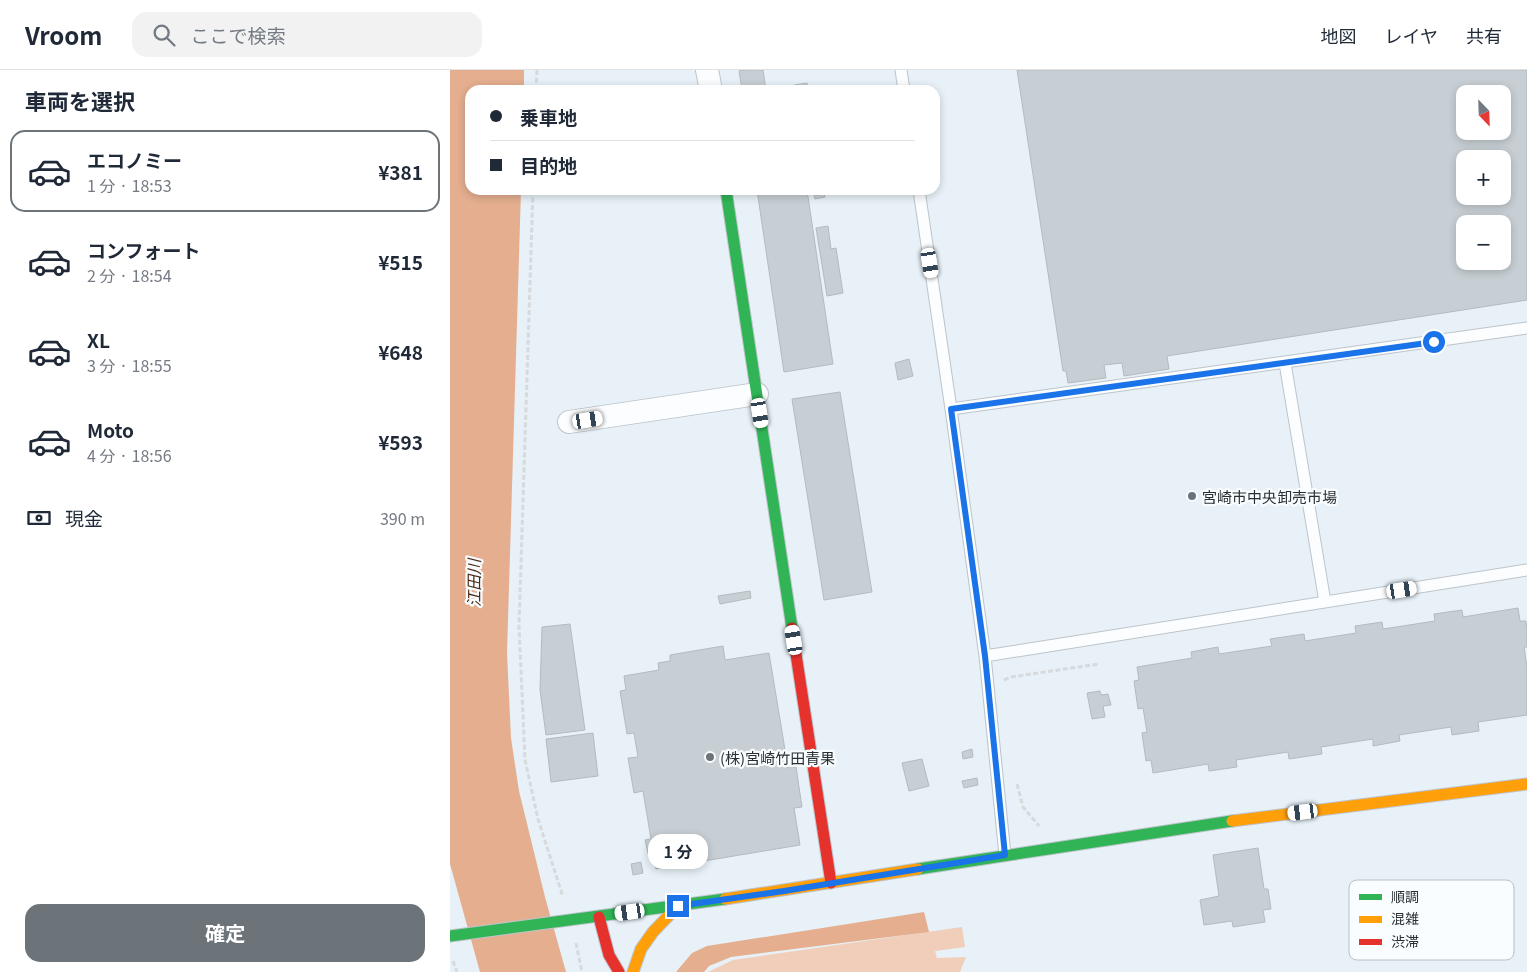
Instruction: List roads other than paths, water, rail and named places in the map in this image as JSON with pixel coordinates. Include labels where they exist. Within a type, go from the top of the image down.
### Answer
[{"type":"street","points":[[708,70],[710,85]]},
{"type":"street","points":[[727,195],[831,883]]},
{"type":"street","points":[[569,422],[757,394]]},
{"type":"street","points":[[450,936],[678,906],[1224,822],[1527,784]]},
{"type":"street","points":[[633,972],[641,949],[653,932],[678,906]]},
{"type":"street","points":[[599,917],[610,955],[619,972]]},
{"type":"lane","points":[[900,70],[903,85]]},
{"type":"lane","points":[[919,195],[985,656],[1005,855]]},
{"type":"lane","points":[[951,409],[1527,328]]},
{"type":"lane","points":[[1284,363],[1324,602]]},
{"type":"lane","points":[[985,656],[1527,570]]},
{"type":"water","name":"江田川","points":[[450,70],[524,70],[524,85],[465,85],[465,195],[521,195],[507,653],[511,738],[519,791],[566,972],[480,972],[450,864]]},
{"type":"water","points":[[924,912],[929,932],[731,957],[709,966],[704,972],[676,972],[692,953],[707,946]]},
{"type":"place","name":"宮崎市中央卸売市場","points":[[1192,496]]},
{"type":"place","name":"(株)宮崎竹田青果","points":[[710,757]]}]
